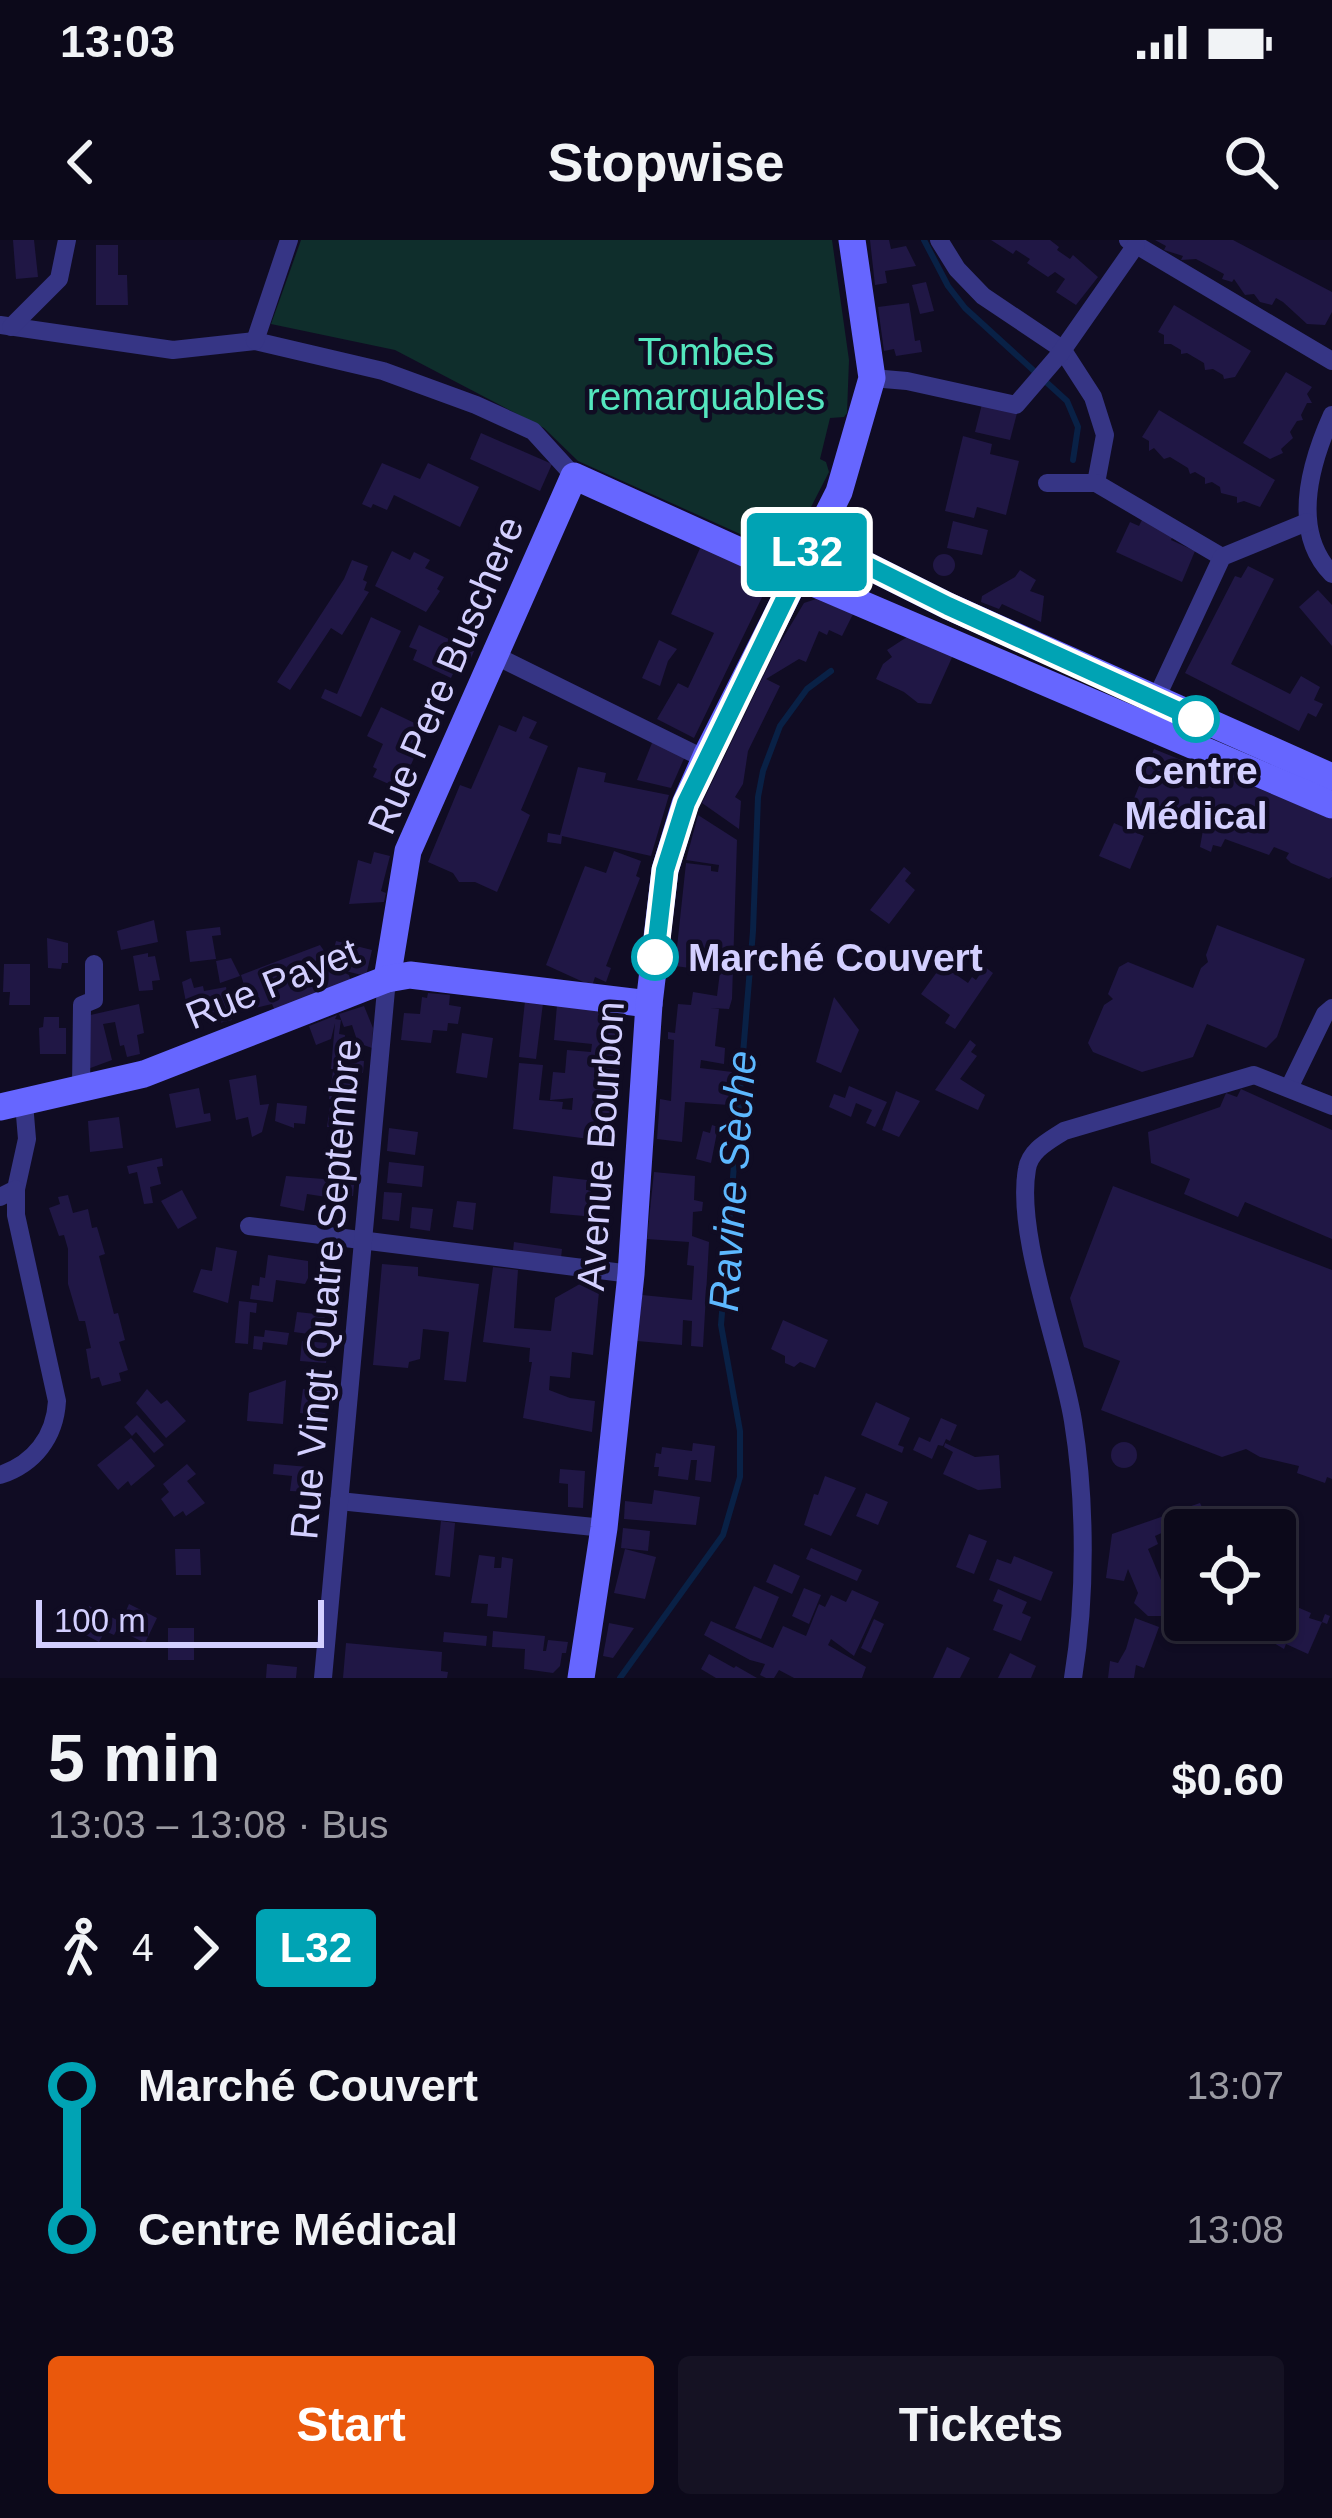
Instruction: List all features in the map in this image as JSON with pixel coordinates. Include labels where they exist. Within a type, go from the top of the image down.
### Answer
[{"type":"main road","points":[[853,240],[872,378]]},
{"type":"main road","name":"Avenue Bourbon","points":[[581,1678],[604,1528],[631,1274],[649,1004],[665,870],[705,759],[839,492],[872,378]]},
{"type":"main road","points":[[574,476],[1332,805]]},
{"type":"main road","name":"Rue Pere Buschere","points":[[387,979],[408,850],[574,476]]},
{"type":"main road","points":[[814,539],[1155,701],[1332,777]]},
{"type":"main road","name":"Rue Payet","points":[[12,1105],[186,1060],[387,979],[426,975],[649,1004]]},
{"type":"street","points":[[6,326],[59,278],[67,240]]},
{"type":"street","points":[[255,341],[289,240]]},
{"type":"street","points":[[939,240],[957,269],[983,296],[1060,352],[1093,398],[1105,435],[1096,483]]},
{"type":"street","points":[[872,378],[908,381],[1016,405],[1060,352],[1132,243],[1332,361]]},
{"type":"street","points":[[6,326],[173,350],[255,341],[383,371],[533,431],[574,476]]},
{"type":"street","points":[[1332,415],[1311,474],[1307,522],[1314,550],[1332,574]]},
{"type":"street","points":[[1047,483],[1096,483],[1222,557]]},
{"type":"street","points":[[1155,701],[1222,557],[1307,522]]},
{"type":"street","points":[[494,655],[705,759]]},
{"type":"street","points":[[81,1089],[82,1005],[94,1000],[94,964]]},
{"type":"street","name":"Rue Vingt Quatre Septembre","points":[[323,1678],[387,979]]},
{"type":"street","points":[[1289,1088],[1332,1008]]},
{"type":"street","points":[[1073,1678],[1081,1633],[1082,1566],[1074,1424],[1029,1230],[1027,1164],[1044,1144],[1064,1131],[1254,1075],[1332,1106]]},
{"type":"street","points":[[0,1475],[38,1452],[56,1420],[57,1401],[8,1193],[27,1138],[12,1105]]},
{"type":"street","points":[[249,1226],[631,1274]]},
{"type":"street","points":[[339,1501],[604,1528]]},
{"type":"green space","name":"Tombes remarquables","points":[[301,240],[832,240],[849,360],[847,413],[830,418],[820,459],[829,472],[793,542],[770,541],[767,546],[578,461],[544,428],[395,350],[271,324]]},
{"type":"building","points":[[13,240],[34,240],[38,277],[16,279]]},
{"type":"building","points":[[870,240],[889,240],[891,249],[906,246],[916,266],[885,271],[887,283],[875,285]]},
{"type":"building","points":[[991,240],[1050,240],[1057,250],[1070,259],[1073,255],[1098,277],[1076,305],[1056,292],[1065,279],[1055,272],[1048,277],[1027,263],[1030,259]]},
{"type":"building","points":[[1155,240],[1233,240],[1332,292],[1332,312],[1325,325],[1307,324],[1276,298],[1272,305],[1260,302],[1254,294],[1245,295],[1234,279],[1222,279],[1224,274],[1196,259],[1181,260],[1183,256],[1164,250],[1166,246]]},
{"type":"building","points":[[96,245],[118,245],[118,275],[127,275],[128,305],[96,305]]},
{"type":"building","points":[[926,282],[934,311],[920,314],[912,285]]},
{"type":"building","points":[[909,303],[915,341],[920,340],[922,352],[896,356],[894,349],[884,351],[878,307]]},
{"type":"building","points":[[1174,305],[1251,351],[1235,377],[1224,379],[1187,353],[1164,344],[1164,335],[1158,332]]},
{"type":"building","points":[[1286,372],[1312,387],[1307,394],[1312,403],[1307,403],[1303,420],[1290,432],[1293,438],[1281,449],[1283,453],[1270,459],[1243,443]]},
{"type":"building","points":[[982,404],[1017,413],[1010,440],[975,432]]},
{"type":"building","points":[[1159,410],[1275,480],[1260,507],[1237,503],[1237,497],[1221,493],[1212,482],[1205,484],[1205,478],[1190,474],[1170,457],[1164,459],[1154,448],[1149,451],[1149,441],[1142,437]]},
{"type":"building","points":[[481,433],[552,464],[540,491],[470,459]]},
{"type":"building","points":[[963,436],[992,444],[990,454],[1019,461],[1006,515],[977,507],[974,518],[945,511]]},
{"type":"building","points":[[382,463],[420,479],[428,463],[479,487],[460,527],[394,495],[387,510],[362,504]]},
{"type":"building","points":[[1143,518],[1174,533],[1171,540],[1195,551],[1182,582],[1116,552],[1130,522],[1139,526]]},
{"type":"building","points":[[953,521],[988,530],[982,555],[947,548]]},
{"type":"building","points":[[701,546],[764,575],[767,587],[694,738],[657,719],[678,683],[688,688],[714,633],[671,614]]},
{"type":"building","points":[[392,551],[410,560],[414,552],[430,560],[425,568],[444,577],[426,612],[375,586]]},
{"type":"building","points":[[944,554],[955,565],[944,576],[933,565]]},
{"type":"building","points":[[352,560],[368,566],[363,580],[369,592],[342,635],[331,628],[290,690],[277,682]]},
{"type":"building","points":[[1248,566],[1274,579],[1231,664],[1290,694],[1301,676],[1320,687],[1314,700],[1323,704],[1316,717],[1308,713],[1299,731],[1185,673],[1235,576],[1241,578]]},
{"type":"building","points":[[1020,570],[1036,580],[1030,591],[1044,596],[1041,622],[1002,604],[999,609],[981,602],[982,596]]},
{"type":"building","points":[[1318,590],[1332,605],[1332,646],[1299,607]]},
{"type":"building","points":[[816,599],[853,614],[842,636],[819,631],[806,662],[799,659],[766,679],[780,686],[748,751],[743,784],[735,797],[741,801],[739,829],[702,803],[777,648],[804,603]]},
{"type":"building","points":[[371,617],[401,631],[361,717],[321,698],[325,689],[337,694]]},
{"type":"building","points":[[419,625],[474,651],[469,663],[460,659],[451,678],[413,660],[417,650],[409,647]]},
{"type":"building","points":[[910,635],[954,653],[931,704],[918,703],[876,679],[892,657],[887,650]]},
{"type":"building","points":[[659,640],[677,649],[660,686],[642,678]]},
{"type":"building","points":[[381,707],[427,729],[400,789],[373,777],[383,744],[367,736]]},
{"type":"building","points":[[523,716],[537,722],[529,738],[548,746],[521,810],[530,815],[497,892],[475,882],[459,882],[453,873],[428,862],[460,785],[471,789],[499,725],[516,732]]},
{"type":"building","points":[[654,738],[686,754],[671,788],[637,780]]},
{"type":"building","points":[[1154,749],[1332,819],[1332,877],[1291,863],[1286,858],[1289,853],[1274,847],[1269,855],[1225,839],[1221,847],[1213,845],[1211,852],[1200,847],[1203,830],[1189,824],[1187,829],[1131,806]]},
{"type":"building","points":[[578,767],[606,773],[604,782],[669,795],[651,856],[562,836],[561,844],[547,842],[548,833],[560,835]]},
{"type":"building","points":[[698,815],[737,840],[732,999],[729,1009],[711,1008],[719,1009],[715,1046],[725,1048],[724,1064],[701,1060],[700,1068],[732,1072],[729,1105],[685,1102],[682,1142],[657,1139],[660,1099],[671,1101],[674,1040],[668,1039],[668,1032],[675,1033],[678,1004],[691,1005],[693,992],[717,996],[720,972],[675,966],[686,863],[711,866],[711,871],[718,872],[719,865],[686,860]]},
{"type":"building","points":[[1114,823],[1144,836],[1130,869],[1099,856]]},
{"type":"building","points":[[614,851],[641,861],[636,876],[640,878],[606,966],[611,968],[606,982],[595,977],[592,986],[546,965],[585,866],[606,873]]},
{"type":"building","points":[[374,852],[390,856],[381,891],[386,893],[384,902],[349,904],[358,860],[371,864]]},
{"type":"building","points":[[904,867],[911,873],[905,881],[915,890],[889,924],[870,910]]},
{"type":"building","points":[[154,920],[158,942],[121,950],[117,931]]},
{"type":"building","points":[[1217,925],[1305,959],[1277,1037],[1266,1048],[1207,1024],[1193,1057],[1142,1072],[1093,1052],[1088,1043],[1104,1005],[1113,999],[1108,994],[1119,967],[1128,962],[1193,988],[1208,962]]},
{"type":"building","points":[[220,927],[221,935],[212,936],[216,959],[190,962],[186,931]]},
{"type":"building","points":[[47,938],[68,943],[68,963],[62,963],[61,969],[48,968]]},
{"type":"building","points":[[336,941],[372,950],[366,976],[337,969],[349,975],[351,982],[275,1011],[272,1004],[251,1009],[241,975],[320,945],[331,961]]},
{"type":"building","points":[[148,953],[148,957],[155,956],[160,980],[152,981],[153,990],[139,991],[133,956]]},
{"type":"building","points":[[231,958],[240,976],[220,983],[216,961]]},
{"type":"building","points":[[4,964],[30,964],[30,1005],[9,1005],[10,992],[3,992]]},
{"type":"building","points":[[942,965],[968,983],[985,967],[993,973],[955,1029],[945,1023],[950,1015],[921,994]]},
{"type":"building","points":[[191,978],[194,988],[203,986],[204,991],[226,987],[232,1020],[211,1025],[206,1003],[187,1007],[182,982]]},
{"type":"building","points":[[428,993],[450,995],[449,1005],[461,1007],[458,1024],[448,1023],[447,1031],[433,1030],[431,1043],[401,1040],[404,1013],[420,1014],[422,997],[427,998]]},
{"type":"building","points":[[834,997],[859,1030],[841,1073],[816,1062]]},
{"type":"building","points":[[525,1001],[543,1003],[536,1059],[519,1057]]},
{"type":"building","points":[[139,1004],[144,1033],[137,1035],[140,1054],[127,1057],[115,1022],[103,1024],[112,1060],[85,1070],[86,1016]]},
{"type":"building","points":[[557,1005],[624,1014],[612,1142],[513,1129],[519,1063],[543,1065],[539,1100],[563,1102],[562,1109],[572,1110],[573,1098],[550,1100],[553,1072],[565,1073],[567,1050],[591,1052],[592,1044],[554,1040]]},
{"type":"building","points":[[364,1006],[373,1028],[372,1048],[358,1043],[352,1025],[344,1027],[339,1014]]},
{"type":"building","points":[[337,1015],[339,1034],[345,1035],[343,1059],[364,1061],[363,1073],[331,1069],[335,1023],[331,1039],[316,1045],[309,1026]]},
{"type":"building","points":[[44,1017],[59,1017],[59,1028],[66,1028],[66,1054],[40,1054],[39,1028]]},
{"type":"building","points":[[462,1033],[493,1038],[487,1078],[456,1073]]},
{"type":"building","points":[[970,1040],[976,1045],[971,1052],[977,1056],[960,1079],[985,1095],[978,1110],[935,1090]]},
{"type":"building","points":[[333,1071],[355,1074],[352,1102],[329,1099]]},
{"type":"building","points":[[256,1075],[260,1105],[269,1104],[262,1132],[252,1137],[248,1117],[236,1120],[229,1080]]},
{"type":"building","points":[[849,1086],[887,1102],[875,1127],[866,1123],[872,1110],[856,1103],[851,1117],[829,1107],[834,1094],[845,1098]]},
{"type":"building","points":[[199,1088],[204,1114],[210,1113],[211,1121],[176,1128],[169,1094]]},
{"type":"building","points":[[1241,1089],[1332,1130],[1332,1239],[1245,1202],[1238,1217],[1184,1194],[1190,1179],[1151,1163],[1148,1132],[1220,1107],[1226,1093],[1237,1097]]},
{"type":"building","points":[[896,1091],[920,1101],[899,1137],[882,1130]]},
{"type":"building","points":[[331,1100],[357,1104],[354,1127],[327,1127]]},
{"type":"building","points":[[277,1103],[307,1106],[305,1124],[294,1123],[294,1128],[275,1121]]},
{"type":"building","points":[[119,1117],[123,1148],[90,1152],[88,1121]]},
{"type":"building","points":[[712,1125],[718,1127],[711,1163],[696,1159],[703,1131],[710,1133]]},
{"type":"building","points":[[389,1128],[418,1132],[415,1155],[387,1151]]},
{"type":"building","points":[[162,1158],[163,1166],[157,1167],[161,1184],[150,1187],[153,1203],[144,1204],[137,1172],[129,1174],[127,1166]]},
{"type":"building","points":[[389,1162],[424,1166],[422,1187],[387,1183]]},
{"type":"building","points":[[654,1172],[695,1176],[694,1200],[703,1202],[702,1211],[693,1212],[692,1236],[709,1242],[703,1347],[691,1346],[692,1321],[683,1320],[682,1345],[637,1341],[642,1295],[692,1300],[694,1266],[687,1265],[689,1242],[647,1239]]},
{"type":"building","points":[[286,1176],[348,1181],[354,1185],[353,1196],[346,1195],[346,1200],[307,1194],[304,1211],[280,1206]]},
{"type":"building","points":[[553,1176],[587,1180],[590,1206],[585,1206],[584,1216],[550,1213]]},
{"type":"building","points":[[1113,1186],[1332,1270],[1332,1479],[1327,1477],[1325,1483],[1297,1473],[1299,1466],[1246,1449],[1222,1457],[1101,1410],[1120,1361],[1084,1347],[1070,1298]]},
{"type":"building","points":[[182,1190],[197,1218],[178,1229],[161,1201]]},
{"type":"building","points":[[384,1192],[402,1193],[399,1221],[382,1219]]},
{"type":"building","points":[[68,1195],[73,1213],[88,1209],[92,1228],[97,1227],[105,1254],[99,1256],[125,1340],[119,1342],[128,1370],[119,1373],[121,1381],[102,1386],[99,1377],[91,1379],[85,1321],[79,1321],[68,1284],[68,1249],[49,1208],[60,1204],[58,1197]]},
{"type":"building","points":[[457,1201],[476,1203],[473,1230],[453,1227]]},
{"type":"building","points":[[412,1207],[433,1209],[430,1231],[410,1228]]},
{"type":"building","points":[[514,1242],[562,1249],[561,1258],[513,1251]]},
{"type":"building","points":[[216,1247],[237,1251],[228,1303],[193,1292],[201,1269],[212,1271]]},
{"type":"building","points":[[268,1255],[308,1261],[308,1278],[305,1284],[276,1280],[273,1302],[250,1299],[252,1285],[259,1286],[260,1277],[265,1278]]},
{"type":"building","points":[[382,1264],[418,1267],[418,1276],[479,1284],[466,1382],[444,1380],[449,1332],[423,1329],[420,1359],[409,1362],[408,1368],[373,1365]]},
{"type":"building","points":[[493,1267],[518,1270],[514,1328],[551,1331],[555,1298],[587,1280],[600,1281],[593,1355],[572,1352],[570,1378],[550,1376],[549,1390],[595,1401],[592,1432],[523,1418],[530,1348],[483,1342]]},
{"type":"building","points":[[239,1301],[257,1303],[256,1313],[250,1312],[248,1344],[235,1343]]},
{"type":"building","points":[[297,1312],[325,1315],[323,1336],[294,1332]]},
{"type":"building","points":[[783,1320],[828,1340],[815,1368],[800,1362],[794,1367],[771,1349]]},
{"type":"building","points":[[265,1330],[289,1333],[287,1345],[263,1342],[262,1350],[253,1349],[254,1336],[264,1337]]},
{"type":"building","points":[[302,1341],[328,1343],[326,1363],[300,1361]]},
{"type":"building","points":[[286,1380],[283,1424],[247,1421],[249,1393]]},
{"type":"building","points":[[147,1389],[161,1404],[167,1400],[186,1421],[166,1438],[136,1403]]},
{"type":"building","points":[[303,1389],[327,1391],[325,1416],[300,1413]]},
{"type":"building","points":[[876,1402],[910,1418],[898,1445],[904,1447],[902,1453],[861,1435]]},
{"type":"building","points":[[137,1415],[164,1445],[154,1453],[136,1432],[132,1436],[124,1427]]},
{"type":"building","points":[[941,1418],[957,1425],[950,1441],[938,1445],[932,1459],[913,1450],[919,1437],[930,1442]]},
{"type":"building","points":[[131,1438],[155,1466],[131,1486],[128,1481],[118,1490],[97,1465]]},
{"type":"building","points":[[1124,1442],[1137,1455],[1124,1468],[1111,1455]]},
{"type":"building","points":[[693,1443],[715,1446],[711,1482],[695,1480],[697,1460],[691,1460],[688,1480],[658,1476],[659,1467],[654,1467],[662,1447],[692,1451]]},
{"type":"building","points":[[945,1443],[975,1457],[999,1455],[1001,1488],[978,1490],[943,1474],[953,1452]]},
{"type":"building","points":[[187,1464],[196,1474],[187,1481],[205,1503],[186,1516],[183,1511],[174,1517],[161,1499],[169,1492],[163,1484]]},
{"type":"building","points":[[274,1464],[320,1468],[319,1487],[311,1486],[311,1492],[290,1491],[292,1476],[273,1474]]},
{"type":"building","points":[[560,1469],[585,1471],[583,1508],[568,1507],[568,1484],[559,1483]]},
{"type":"building","points":[[825,1476],[856,1488],[831,1536],[804,1525]]},
{"type":"building","points":[[654,1490],[700,1497],[696,1525],[624,1519],[625,1501],[652,1504]]},
{"type":"building","points":[[866,1493],[888,1502],[878,1525],[856,1516]]},
{"type":"building","points":[[1164,1516],[1164,1532],[1155,1536],[1158,1544],[1148,1549],[1164,1581],[1164,1616],[1148,1616],[1134,1603],[1138,1593],[1128,1569],[1124,1581],[1106,1578],[1112,1534]]},
{"type":"building","points":[[441,1521],[455,1523],[450,1577],[435,1575]]},
{"type":"building","points":[[623,1528],[650,1531],[648,1551],[621,1548]]},
{"type":"building","points":[[969,1534],[987,1541],[974,1574],[956,1567]]},
{"type":"building","points":[[811,1548],[862,1570],[857,1581],[806,1559]]},
{"type":"building","points":[[175,1549],[200,1549],[201,1575],[176,1575]]},
{"type":"building","points":[[625,1549],[656,1557],[645,1599],[614,1593]]},
{"type":"building","points":[[479,1555],[495,1557],[494,1568],[501,1568],[502,1557],[513,1559],[507,1618],[487,1616],[488,1604],[471,1603]]},
{"type":"building","points":[[1014,1556],[1053,1572],[1041,1601],[989,1580],[997,1559],[1011,1564]]},
{"type":"building","points":[[774,1564],[800,1576],[792,1594],[766,1582]]},
{"type":"building","points":[[754,1586],[779,1597],[761,1639],[735,1628]]},
{"type":"building","points":[[804,1588],[821,1595],[809,1624],[792,1616]]},
{"type":"building","points":[[998,1589],[1027,1602],[1022,1613],[1031,1617],[1021,1641],[993,1630],[1003,1605],[993,1601]]},
{"type":"building","points":[[852,1590],[879,1602],[854,1656],[831,1639],[828,1645],[866,1667],[862,1678],[794,1678],[779,1670],[774,1678],[766,1678],[760,1675],[765,1664],[704,1635],[711,1621],[773,1648],[783,1626],[806,1636],[819,1604],[825,1607],[831,1595],[846,1602]]},
{"type":"building","points":[[129,1604],[157,1618],[145,1643],[117,1629],[114,1635],[105,1631],[99,1642],[82,1633],[89,1606],[121,1622]]},
{"type":"building","points":[[1296,1607],[1322,1622],[1308,1654],[1286,1644],[1284,1649],[1270,1641],[1296,1641]]},
{"type":"building","points":[[1135,1618],[1159,1627],[1144,1668],[1136,1665],[1134,1678],[1108,1678],[1110,1661],[1118,1663]]},
{"type":"building","points":[[874,1619],[884,1624],[871,1653],[861,1648]]},
{"type":"building","points":[[609,1623],[634,1628],[613,1658],[603,1656]]},
{"type":"building","points":[[168,1628],[194,1628],[194,1660],[168,1660]]},
{"type":"building","points":[[493,1631],[545,1636],[543,1651],[548,1640],[568,1642],[566,1653],[553,1673],[524,1669],[525,1649],[492,1647]]},
{"type":"building","points":[[444,1632],[487,1636],[486,1646],[443,1642]]},
{"type":"building","points":[[346,1643],[442,1652],[441,1671],[448,1672],[447,1678],[343,1678]]},
{"type":"building","points":[[947,1647],[970,1658],[960,1678],[933,1678]]},
{"type":"building","points":[[1010,1653],[1036,1666],[1031,1678],[998,1678]]},
{"type":"building","points":[[709,1654],[757,1678],[716,1678],[701,1669]]},
{"type":"building","points":[[267,1664],[297,1667],[296,1678],[266,1678]]},
{"type":"waterway","name":"Ravine Sèche","points":[[924,240],[965,308],[1067,401],[1078,427],[1073,460]]},
{"type":"waterway","name":"Ravine Sèche","points":[[620,1678],[723,1535],[740,1477],[740,1431],[721,1325],[753,931],[758,797],[780,726],[807,689],[831,671]]},
{"type":"bus line","name":"L32","points":[[655,957],[665,870],[686,803],[814,539],[1196,719]]},
{"type":"place","name":"Centre Médical","points":[[1196,719]]},
{"type":"place","name":"Marché Couvert","points":[[655,957]]}]
